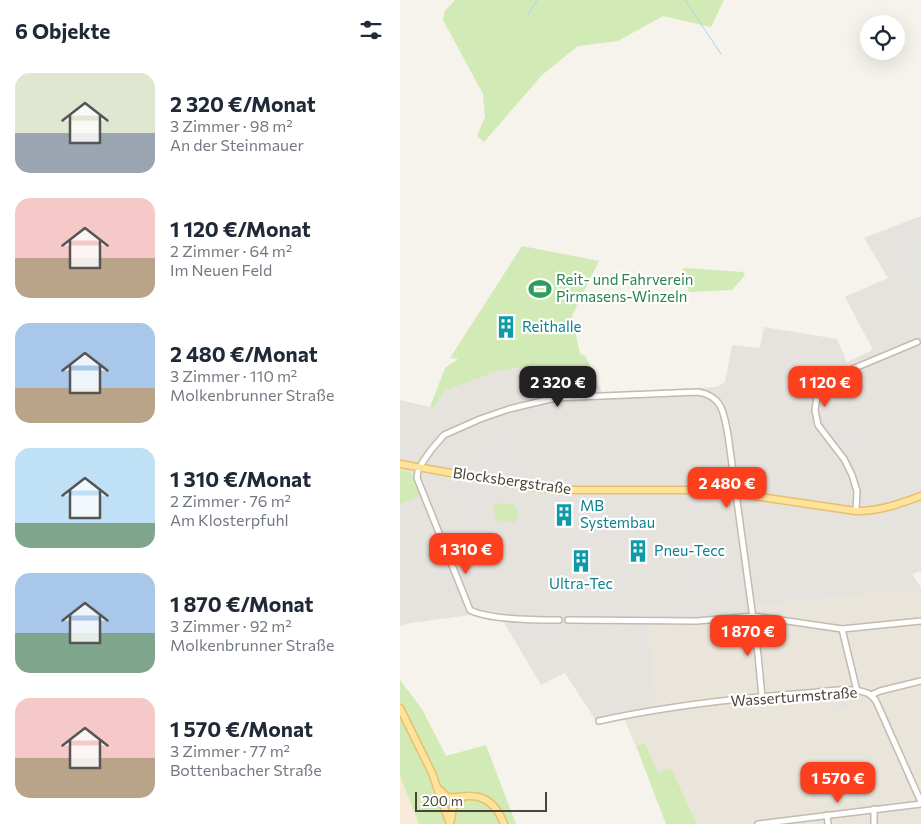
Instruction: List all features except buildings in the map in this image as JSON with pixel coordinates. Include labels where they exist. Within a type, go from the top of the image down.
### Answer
[{"type":"main road","name":"Blocksbergstraße","points":[[400,464],[556,490],[704,490],[735,492],[856,511],[888,508],[921,496]]},
{"type":"main road","points":[[400,708],[424,753],[451,824]]},
{"type":"main road","points":[[439,789],[447,797],[466,796],[481,798],[497,810],[504,824]]},
{"type":"main road","points":[[451,824],[451,814],[454,807],[459,800],[466,796]]},
{"type":"street","points":[[856,511],[856,491],[852,475],[844,459],[818,425],[815,410],[817,398],[824,384],[838,375],[917,342]]},
{"type":"street","points":[[559,620],[512,618],[476,613],[470,610],[418,481],[417,474],[430,450],[444,435],[480,419],[522,405],[555,398],[698,392],[710,395],[722,408],[728,435],[762,697]]},
{"type":"street","points":[[568,620],[697,621],[753,616],[842,629],[921,621]]},
{"type":"street","points":[[842,629],[857,691]]},
{"type":"street","points":[[871,695],[921,681]]},
{"type":"street","name":"Wasserturmstraße","points":[[599,721],[650,711],[762,697],[857,691],[871,695],[879,708],[921,803]]},
{"type":"street","points":[[758,824],[921,803]]},
{"type":"street","points":[[874,809],[874,824]]},
{"type":"street","points":[[827,815],[828,824]]},
{"type":"shaded area","points":[[921,216],[921,571],[912,574],[921,587],[921,592],[858,595],[746,607],[746,611],[703,618],[647,618],[656,707],[624,712],[624,719],[598,724],[565,673],[541,685],[503,621],[470,615],[400,626],[400,400],[434,408],[444,391],[498,371],[515,368],[591,367],[602,392],[717,387],[725,382],[732,345],[760,348],[764,327],[837,339],[847,362],[873,350],[845,297],[888,278],[864,238]]},
{"type":"shaded area","points":[[913,228],[921,245],[921,304],[901,259],[902,257],[895,239],[900,234]]},
{"type":"shaded area","points":[[497,425],[509,426],[510,472],[492,473],[489,466]]},
{"type":"shaded area","points":[[856,426],[865,440],[844,449],[837,437]]},
{"type":"shaded area","points":[[400,444],[410,446],[409,458],[400,457]]},
{"type":"shaded area","points":[[439,460],[470,466],[469,471],[438,465]]},
{"type":"shaded area","points":[[463,488],[482,535],[478,536],[460,490]]},
{"type":"shaded area","points":[[693,554],[710,554],[711,592],[694,593]]},
{"type":"shaded area","points":[[921,592],[921,824],[697,824],[671,768],[658,774],[645,743],[636,746],[624,719],[624,712],[646,618],[703,618],[746,611],[746,607],[858,595]]},
{"type":"shaded area","points":[[505,620],[531,623],[532,625],[533,623],[555,623],[555,634],[552,636],[551,626],[533,626],[539,639],[522,649]]},
{"type":"shaded area","points":[[840,694],[841,696],[844,695],[849,707],[839,711],[833,697]]},
{"type":"shaded area","points":[[400,776],[419,824],[400,824]]},
{"type":"shaded area","points":[[852,778],[863,807],[858,809],[852,789],[845,779]]},
{"type":"green space","points":[[455,0],[724,0],[711,27],[663,16],[618,41],[578,46],[542,75],[484,142],[477,136],[485,117],[483,94],[443,20],[445,11]]},
{"type":"green space","name":"Reit- und Fahrverein Pirmasens-Winzeln","points":[[522,246],[599,261],[572,316],[580,354],[585,356],[591,367],[515,368],[498,371],[444,391],[434,408],[430,407],[445,368],[458,359],[450,358]]},
{"type":"green space","points":[[685,268],[743,272],[745,275],[732,290],[689,292],[682,270]]},
{"type":"green space","points":[[400,470],[410,472],[419,493],[418,497],[400,504]]},
{"type":"green space","points":[[498,503],[514,505],[518,510],[517,518],[514,522],[500,521],[495,518],[493,507]]},
{"type":"green space","points":[[400,680],[422,709],[446,756],[486,745],[516,824],[419,824],[400,776]]},
{"type":"green space","points":[[645,743],[658,773],[671,768],[697,824],[666,824],[636,746]]},
{"type":"waterway","points":[[528,15],[537,0]]},
{"type":"waterway","points":[[685,0],[721,54]]},
{"type":"place","name":"Reit- und Fahrverein Pirmasens-Winzeln","points":[[540,289]]},
{"type":"place","name":"Reithalle","points":[[506,327]]},
{"type":"place","name":"MB Systembau","points":[[564,515]]},
{"type":"place","name":"Pneu-Tecc","points":[[638,551]]},
{"type":"place","name":"Ultra-Tec","points":[[581,561]]}]
